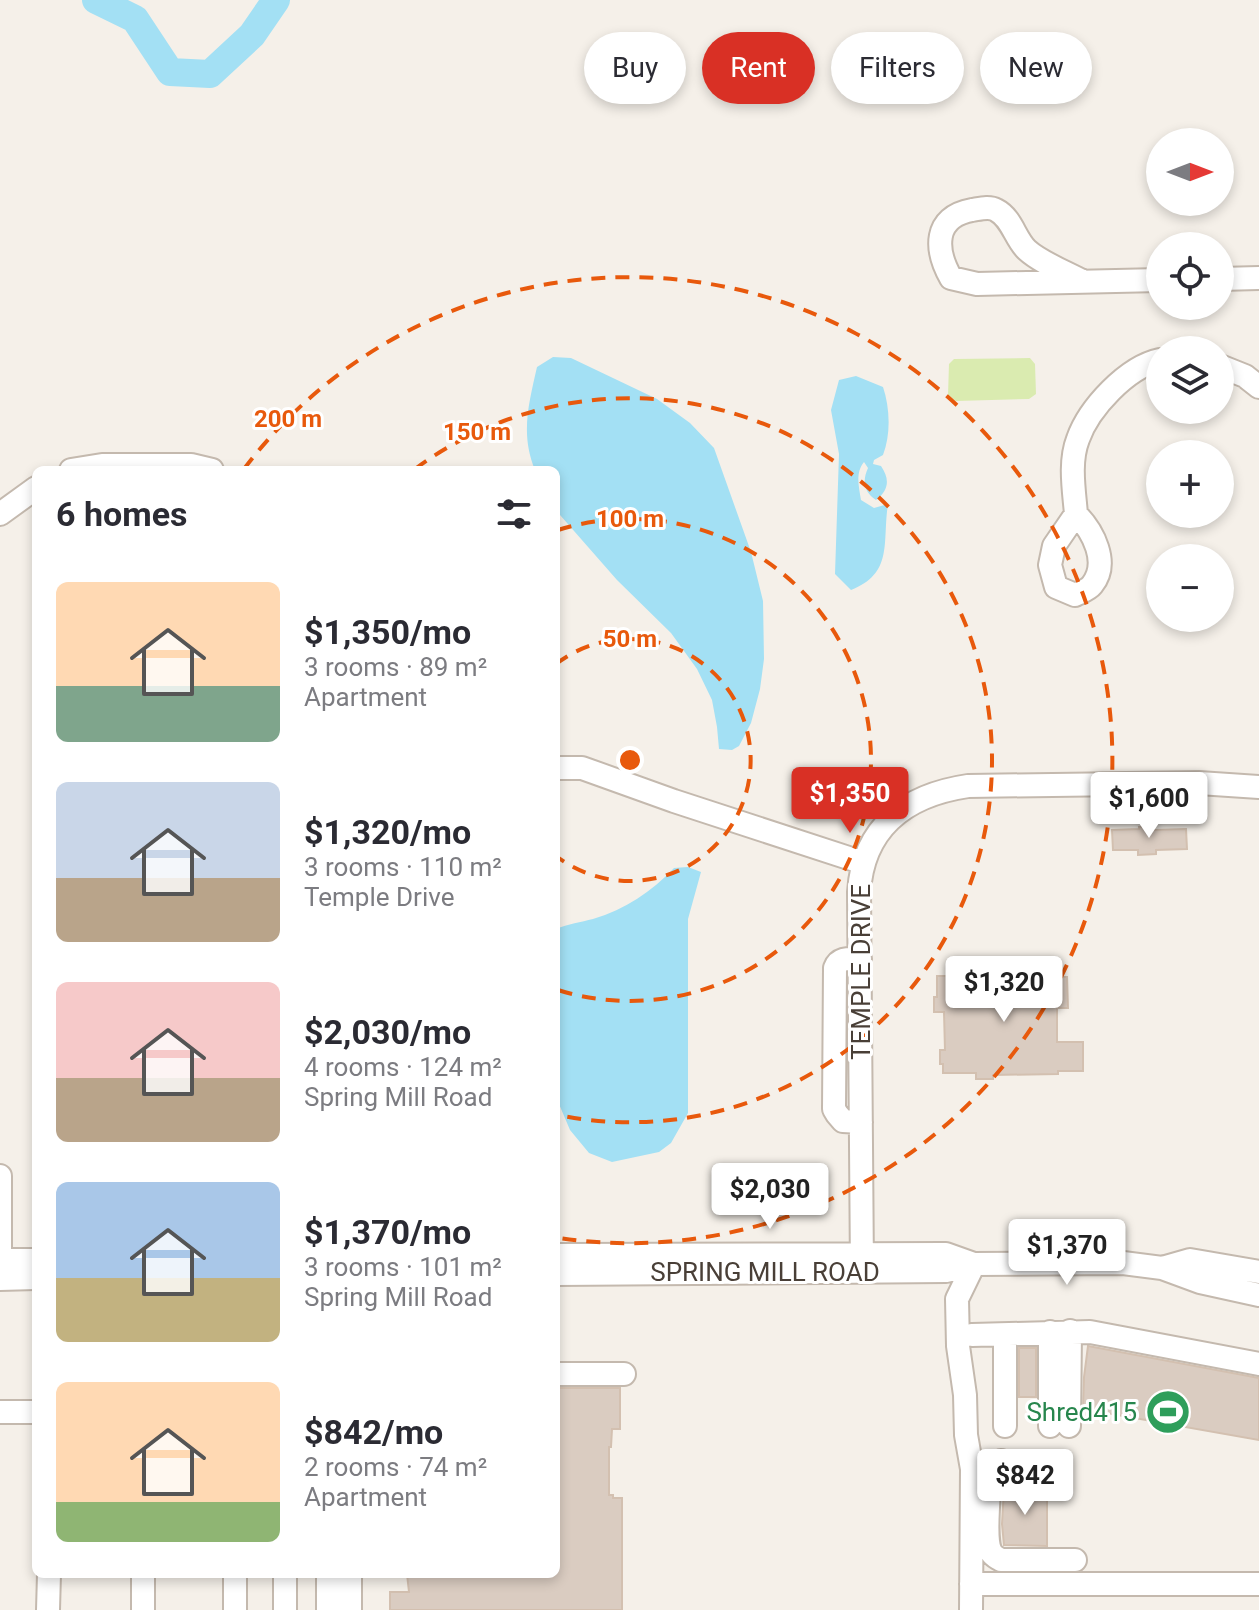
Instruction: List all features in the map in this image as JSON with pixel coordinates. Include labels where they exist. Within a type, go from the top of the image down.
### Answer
[{"type":"street","points":[[1082,281],[1025,249],[1009,222],[996,209],[963,212],[950,218],[941,235],[939,251],[951,278],[977,284],[1146,280]]},
{"type":"street","points":[[1234,279],[1259,278]]},
{"type":"street","points":[[1076,514],[1073,466],[1077,440],[1100,402],[1115,385],[1146,364]]},
{"type":"street","points":[[1234,372],[1259,387]]},
{"type":"street","points":[[96,466],[195,466]]},
{"type":"street","points":[[0,514],[32,491]]},
{"type":"street","points":[[560,768],[582,768],[864,863]]},
{"type":"street","name":"TEMPLE DRIVE","points":[[862,1262],[860,882],[864,863],[877,833],[890,819],[924,797],[945,789],[968,786],[1199,783],[1259,787]]},
{"type":"street","points":[[0,1176],[0,1259],[32,1260]]},
{"type":"street","name":"SPRING MILL ROAD","points":[[560,1274],[862,1262],[946,1254],[974,1264],[1123,1263],[1162,1268],[1200,1282],[1259,1295]]},
{"type":"street","name":"SPRING MILL ROAD","points":[[560,1255],[862,1262]]},
{"type":"street","name":"SPRING MILL ROAD","points":[[1162,1268],[1190,1260],[1259,1272]]},
{"type":"street","points":[[965,1395],[972,1335],[974,1264]]},
{"type":"street","points":[[971,1610],[972,1469],[958,1346],[957,1299],[974,1264]]},
{"type":"street","points":[[0,1279],[32,1278]]},
{"type":"street","points":[[972,1335],[1060,1331],[1105,1334],[1259,1364]]},
{"type":"street","points":[[1060,1331],[1060,1426]]},
{"type":"street","points":[[1005,1335],[1005,1426]]},
{"type":"street","points":[[560,1374],[624,1374]]},
{"type":"street","points":[[0,1412],[32,1412]]},
{"type":"street","points":[[1001,1461],[993,1466],[989,1486],[989,1546],[994,1556],[1001,1560],[1075,1560]]},
{"type":"street","points":[[48,1610],[49,1578]]},
{"type":"street","points":[[143,1578],[143,1610]]},
{"type":"street","points":[[235,1578],[235,1610]]},
{"type":"street","points":[[285,1578],[285,1610]]},
{"type":"street","points":[[328,1578],[328,1610]]},
{"type":"street","points":[[350,1578],[350,1610]]},
{"type":"street","points":[[971,1584],[1259,1584]]},
{"type":"green space","points":[[1030,358],[1035,364],[1036,394],[1029,399],[956,401],[948,395],[949,364],[954,359]]},
{"type":"water","points":[[553,357],[571,358],[657,399],[690,423],[714,448],[751,552],[763,601],[764,659],[760,689],[751,723],[739,746],[732,750],[719,749],[712,700],[697,669],[671,633],[617,580],[560,515],[560,466],[533,466],[527,431],[537,367]]},
{"type":"water","points":[[856,376],[883,387],[889,421],[883,455],[873,464],[881,466],[884,471],[886,488],[876,500],[869,493],[865,482],[868,468],[864,462],[859,475],[861,500],[874,508],[888,504],[880,565],[865,583],[851,590],[835,574],[839,454],[831,410],[839,380]]},
{"type":"water","points":[[688,867],[701,872],[688,919],[688,1113],[671,1143],[659,1152],[612,1162],[589,1153],[570,1130],[560,1106],[560,928],[593,919],[627,905],[674,868]]},
{"type":"building","points":[[1154,826],[1154,830],[1186,829],[1187,849],[1156,850],[1156,854],[1138,855],[1138,850],[1113,850],[1112,830]]},
{"type":"building","points":[[1025,968],[1025,973],[1041,973],[1041,977],[1067,977],[1068,1008],[1057,1008],[1057,1042],[1083,1042],[1083,1071],[993,1075],[993,1079],[976,1079],[976,1073],[943,1073],[940,1050],[945,1050],[944,1012],[934,1012],[937,976],[951,976],[961,973],[961,970]]},
{"type":"building","points":[[1088,1346],[1259,1378],[1259,1440],[1083,1409]]},
{"type":"building","points":[[1019,1348],[1036,1348],[1036,1397],[1019,1397]]},
{"type":"building","points":[[560,1388],[620,1388],[620,1429],[612,1429],[609,1447],[609,1495],[622,1498],[622,1610],[390,1610],[390,1592],[409,1592],[407,1578],[560,1578]]},
{"type":"building","points":[[1004,1488],[1047,1488],[1047,1546],[1004,1545]]},
{"type":"waterway","points":[[96,0],[135,19],[170,72],[210,74],[252,35],[276,0]]},
{"type":"place","name":"Shred415","points":[[1168,1412]]}]
